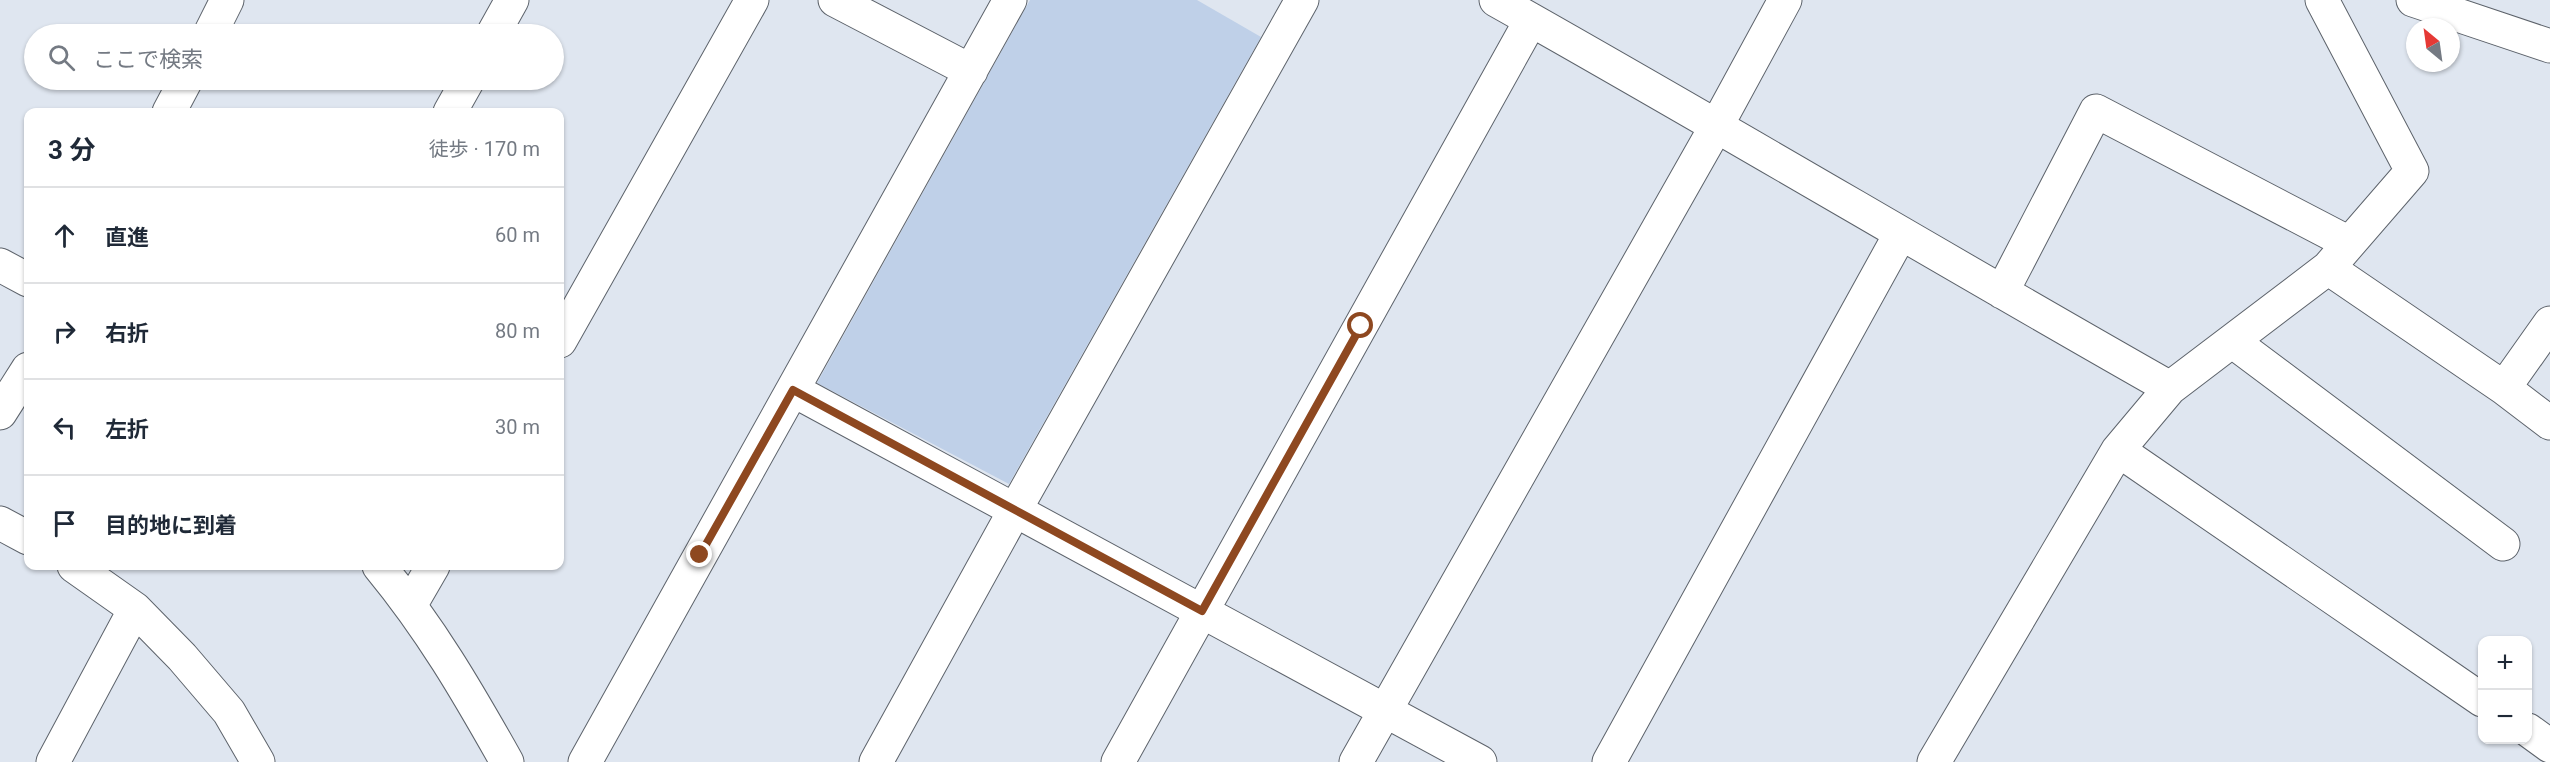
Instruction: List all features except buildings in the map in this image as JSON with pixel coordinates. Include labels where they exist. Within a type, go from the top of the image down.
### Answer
[{"type":"street","points":[[215,24],[227,0]]},
{"type":"street","points":[[499,24],[512,0]]},
{"type":"street","points":[[564,334],[752,0]]},
{"type":"street","points":[[835,0],[971,70]]},
{"type":"street","points":[[585,762],[1010,0]]},
{"type":"street","points":[[876,762],[1302,0]]},
{"type":"street","points":[[1496,0],[1717,124],[2170,388]]},
{"type":"street","points":[[1356,762],[1785,0]]},
{"type":"street","points":[[1939,760],[2118,450],[2170,388],[2328,268],[2412,171],[2322,0]]},
{"type":"street","points":[[2412,0],[2550,46]]},
{"type":"street","points":[[1118,762],[1531,20]]},
{"type":"street","points":[[171,108],[181,90]]},
{"type":"street","points":[[452,108],[462,90]]},
{"type":"street","points":[[2002,292],[2096,111],[2349,243]]},
{"type":"street","points":[[1609,762],[1901,233]]},
{"type":"street","points":[[0,265],[24,278]]},
{"type":"street","points":[[2328,268],[2504,388],[2550,423]]},
{"type":"street","points":[[2504,388],[2550,323]]},
{"type":"street","points":[[2232,341],[2503,544]]},
{"type":"street","points":[[0,412],[24,375]]},
{"type":"street","points":[[793,390],[1480,762]]},
{"type":"street","points":[[2118,450],[2478,697]]},
{"type":"street","points":[[0,523],[24,536]]},
{"type":"street","points":[[80,570],[135,609],[182,657],[229,712],[258,762]]},
{"type":"street","points":[[381,570],[411,604],[452,665],[507,762]]},
{"type":"street","points":[[411,604],[431,570]]},
{"type":"street","points":[[53,762],[135,609]]},
{"type":"street","points":[[2532,733],[2550,746]]},
{"type":"shaded area","points":[[1030,0],[1197,0],[1261,37],[1009,484],[817,383]]},
{"type":"route","points":[[700,555],[793,390],[1202,611],[1361,326]]}]
